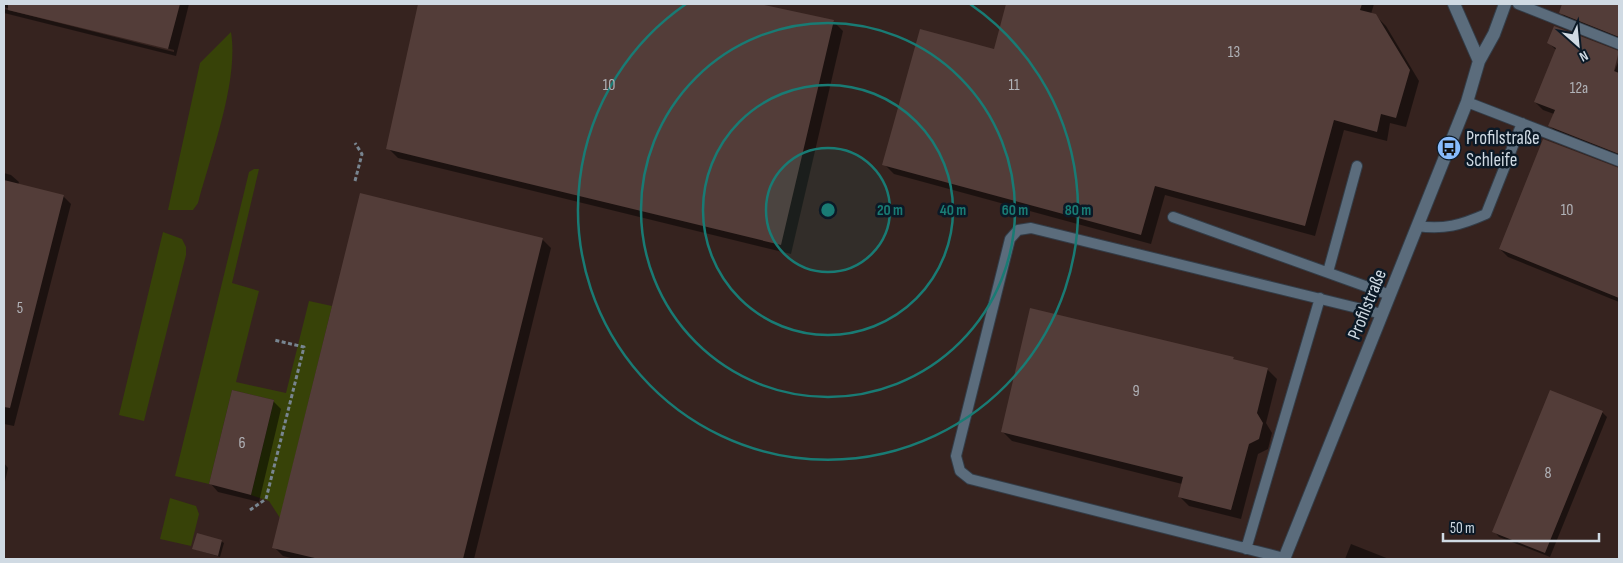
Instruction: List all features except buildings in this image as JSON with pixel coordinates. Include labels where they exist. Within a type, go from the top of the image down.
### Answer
[{"type":"street","points":[[1454,4],[1479,61]]},
{"type":"street","name":"Profilstraße","points":[[1284,559],[1467,102],[1479,61],[1494,34],[1505,4]]},
{"type":"lane","points":[[1518,4],[1619,44]]},
{"type":"lane","points":[[1467,102],[1619,161]]},
{"type":"lane","points":[[1417,226],[1439,229],[1467,223],[1486,214],[1522,123]]},
{"type":"lane","points":[[1328,272],[1358,166]]},
{"type":"lane","points":[[1173,217],[1390,295]]},
{"type":"lane","points":[[1284,559],[970,479],[960,471],[956,456],[1010,239],[1018,230],[1031,228],[1382,314]]},
{"type":"lane","points":[[1246,549],[1320,298]]},
{"type":"path","points":[[355,143],[362,154],[355,181]]},
{"type":"path","points":[[250,510],[266,499],[304,347],[274,340]]},
{"type":"shaded area","points":[[4,4],[1619,4],[1619,559],[4,559]]},
{"type":"green space","points":[[231,32],[231,73],[228,95],[198,203],[193,210],[168,210],[200,63]]},
{"type":"green space","points":[[259,169],[232,283],[259,291],[236,382],[286,393],[309,301],[332,306],[280,518],[269,501],[251,495],[274,400],[232,390],[209,484],[175,476],[249,172]]},
{"type":"green space","points":[[163,232],[182,239],[186,247],[186,255],[144,421],[119,415]]},
{"type":"green space","points":[[170,498],[196,506],[199,514],[191,546],[160,539]]},
{"type":"place","name":"Profilstraße Schleife","points":[[1449,148]]}]
